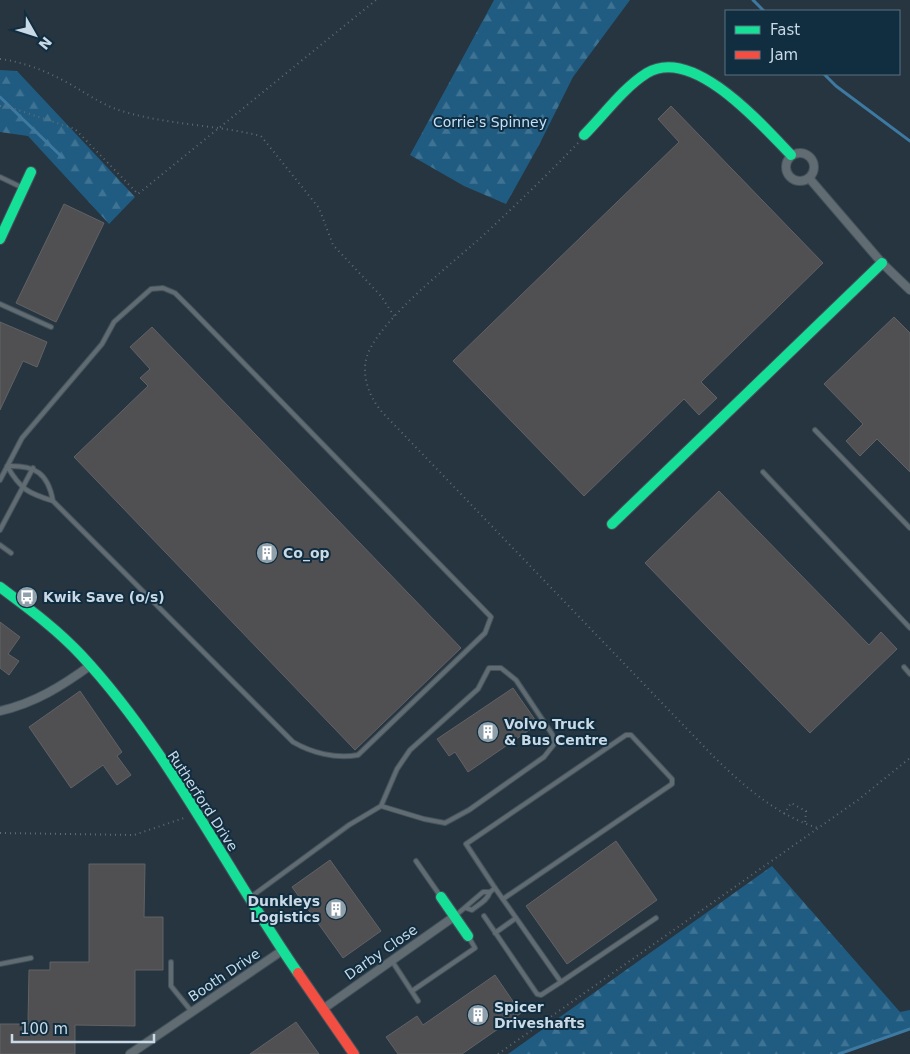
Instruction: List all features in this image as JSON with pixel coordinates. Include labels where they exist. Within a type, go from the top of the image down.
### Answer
[{"type":"street","points":[[584,135],[648,73],[669,67],[684,69],[697,74],[721,91],[772,134],[791,155]]},
{"type":"street","points":[[805,153],[813,160],[815,168],[809,178],[798,181],[790,177],[786,164],[791,155],[805,153]]},
{"type":"street","points":[[0,239],[31,172]]},
{"type":"street","points":[[809,178],[882,263],[910,290]]},
{"type":"street","points":[[612,524],[882,263]]},
{"type":"street","name":"Rutherford Drive","points":[[0,587],[45,621],[91,665],[126,710],[196,814],[248,899],[354,1054]]},
{"type":"street","points":[[0,711],[23,706],[58,688],[91,665]]},
{"type":"street","points":[[441,897],[468,936]]},
{"type":"street","name":"Darby Close","points":[[323,1009],[455,916]]},
{"type":"street","name":"Booth Drive","points":[[130,1054],[283,950]]},
{"type":"lane","points":[[0,178],[23,188]]},
{"type":"lane","points":[[0,479],[22,438],[102,344],[114,322],[151,289],[163,288],[175,293],[190,308],[491,617],[490,623],[484,633],[358,755],[348,757],[317,753],[293,742],[53,501],[28,493],[22,488],[7,466]]},
{"type":"lane","points":[[0,304],[51,327]]},
{"type":"lane","points":[[815,430],[910,528]]},
{"type":"lane","points":[[7,466],[25,465],[33,468],[48,482],[53,501]]},
{"type":"lane","points":[[0,530],[33,468]]},
{"type":"lane","points":[[763,472],[910,628]]},
{"type":"lane","points":[[0,545],[11,552]]},
{"type":"lane","points":[[904,667],[910,674]]},
{"type":"lane","points":[[248,899],[349,825],[381,806],[397,768],[410,750],[478,689],[489,668],[501,668],[516,680],[552,734],[555,742],[544,757],[445,823],[434,822],[381,806]]},
{"type":"lane","points":[[503,899],[672,784],[672,779],[631,735],[626,735],[466,844],[495,888],[561,982]]},
{"type":"lane","points":[[416,861],[441,897]]},
{"type":"lane","points":[[466,908],[472,910],[488,898],[490,892],[495,888]]},
{"type":"lane","points":[[455,916],[483,892],[490,892]]},
{"type":"lane","points":[[484,916],[537,994],[541,995],[656,918]]},
{"type":"lane","points":[[496,933],[516,918]]},
{"type":"lane","points":[[412,991],[475,948],[468,936]]},
{"type":"lane","points":[[0,964],[31,958]]},
{"type":"lane","points":[[392,961],[418,1001]]},
{"type":"lane","points":[[171,962],[170,986],[192,1012]]},
{"type":"path","points":[[0,106],[9,107],[75,129],[138,194],[376,0]]},
{"type":"path","points":[[0,59],[17,61],[45,71],[102,104],[127,112],[261,136],[270,144],[319,208],[332,245],[381,296],[395,317]]},
{"type":"path","points":[[584,135],[502,218],[384,326],[367,356],[367,381],[374,402],[456,490],[742,784],[784,814],[818,828]]},
{"type":"path","points":[[498,1054],[818,828],[910,758]]},
{"type":"path","points":[[784,814],[790,803],[806,811],[805,824]]},
{"type":"path","points":[[0,833],[134,835],[196,814]]},
{"type":"green space","name":"Corrie's Spinney","points":[[494,0],[630,0],[573,77],[539,145],[506,204],[464,186],[410,155]]},
{"type":"green space","points":[[0,70],[17,71],[135,197],[109,224],[28,136],[0,132]]},
{"type":"green space","points":[[772,866],[900,1012],[910,1010],[910,1029],[838,1054],[508,1054]]},
{"type":"building","points":[[671,106],[823,263],[701,382],[717,398],[699,415],[684,399],[584,496],[453,361],[679,142],[658,119]]},
{"type":"building","points":[[64,204],[104,223],[56,322],[16,303]]},
{"type":"building","points":[[894,317],[910,333],[910,472],[877,439],[860,456],[846,441],[863,424],[824,384]]},
{"type":"building","points":[[0,322],[47,342],[37,367],[23,361],[0,410]]},
{"type":"building","name":"Co_op","points":[[152,327],[461,648],[355,750],[74,457],[148,386],[140,378],[150,369],[130,347]]},
{"type":"building","points":[[719,491],[869,645],[881,632],[897,649],[810,733],[645,563]]},
{"type":"building","points":[[0,622],[20,637],[8,654],[19,661],[9,675],[0,668]]},
{"type":"building","name":"Volvo Truck & Bus Centre","points":[[513,688],[538,724],[468,772],[455,752],[449,756],[437,739]]},
{"type":"building","points":[[80,691],[122,752],[117,756],[131,775],[117,785],[103,765],[71,788],[29,727]]},
{"type":"building","points":[[616,841],[657,900],[567,964],[526,906]]},
{"type":"building","name":"Dunkleys Logistics","points":[[330,860],[381,931],[343,958],[292,887]]},
{"type":"building","points":[[89,864],[145,864],[144,917],[163,917],[163,970],[135,970],[135,1026],[75,1025],[75,1054],[0,1054],[0,1024],[28,1024],[29,970],[50,970],[50,962],[89,962]]},
{"type":"building","name":"Spicer Driveshafts","points":[[495,975],[521,1013],[462,1054],[398,1054],[386,1037],[417,1016],[423,1025]]},
{"type":"building","points":[[296,1022],[319,1054],[250,1054]]},
{"type":"waterway","points":[[753,0],[763,10]]},
{"type":"waterway","points":[[825,75],[836,86],[910,141]]},
{"type":"waterway","points":[[0,97],[62,157]]},
{"type":"waterway","points":[[839,1054],[910,1029]]},
{"type":"traffic: fast","points":[[584,135],[638,79],[647,73],[665,67],[685,70],[705,79],[725,92],[745,108],[791,155]]},
{"type":"traffic: fast","points":[[0,239],[31,172]]},
{"type":"traffic: fast","points":[[612,524],[882,263]]},
{"type":"traffic: fast","points":[[0,587],[62,636],[112,691],[168,769],[298,973]]},
{"type":"traffic: fast","points":[[441,897],[468,936]]},
{"type":"traffic: jam","points":[[298,973],[354,1054]]},
{"type":"place","name":"Co_op","points":[[267,553]]},
{"type":"place","name":"Kwik Save (o/s)","points":[[27,597]]},
{"type":"place","name":"Volvo Truck & Bus Centre","points":[[488,732]]},
{"type":"place","name":"Dunkleys Logistics","points":[[336,909]]},
{"type":"place","name":"Spicer Driveshafts","points":[[478,1015]]}]
